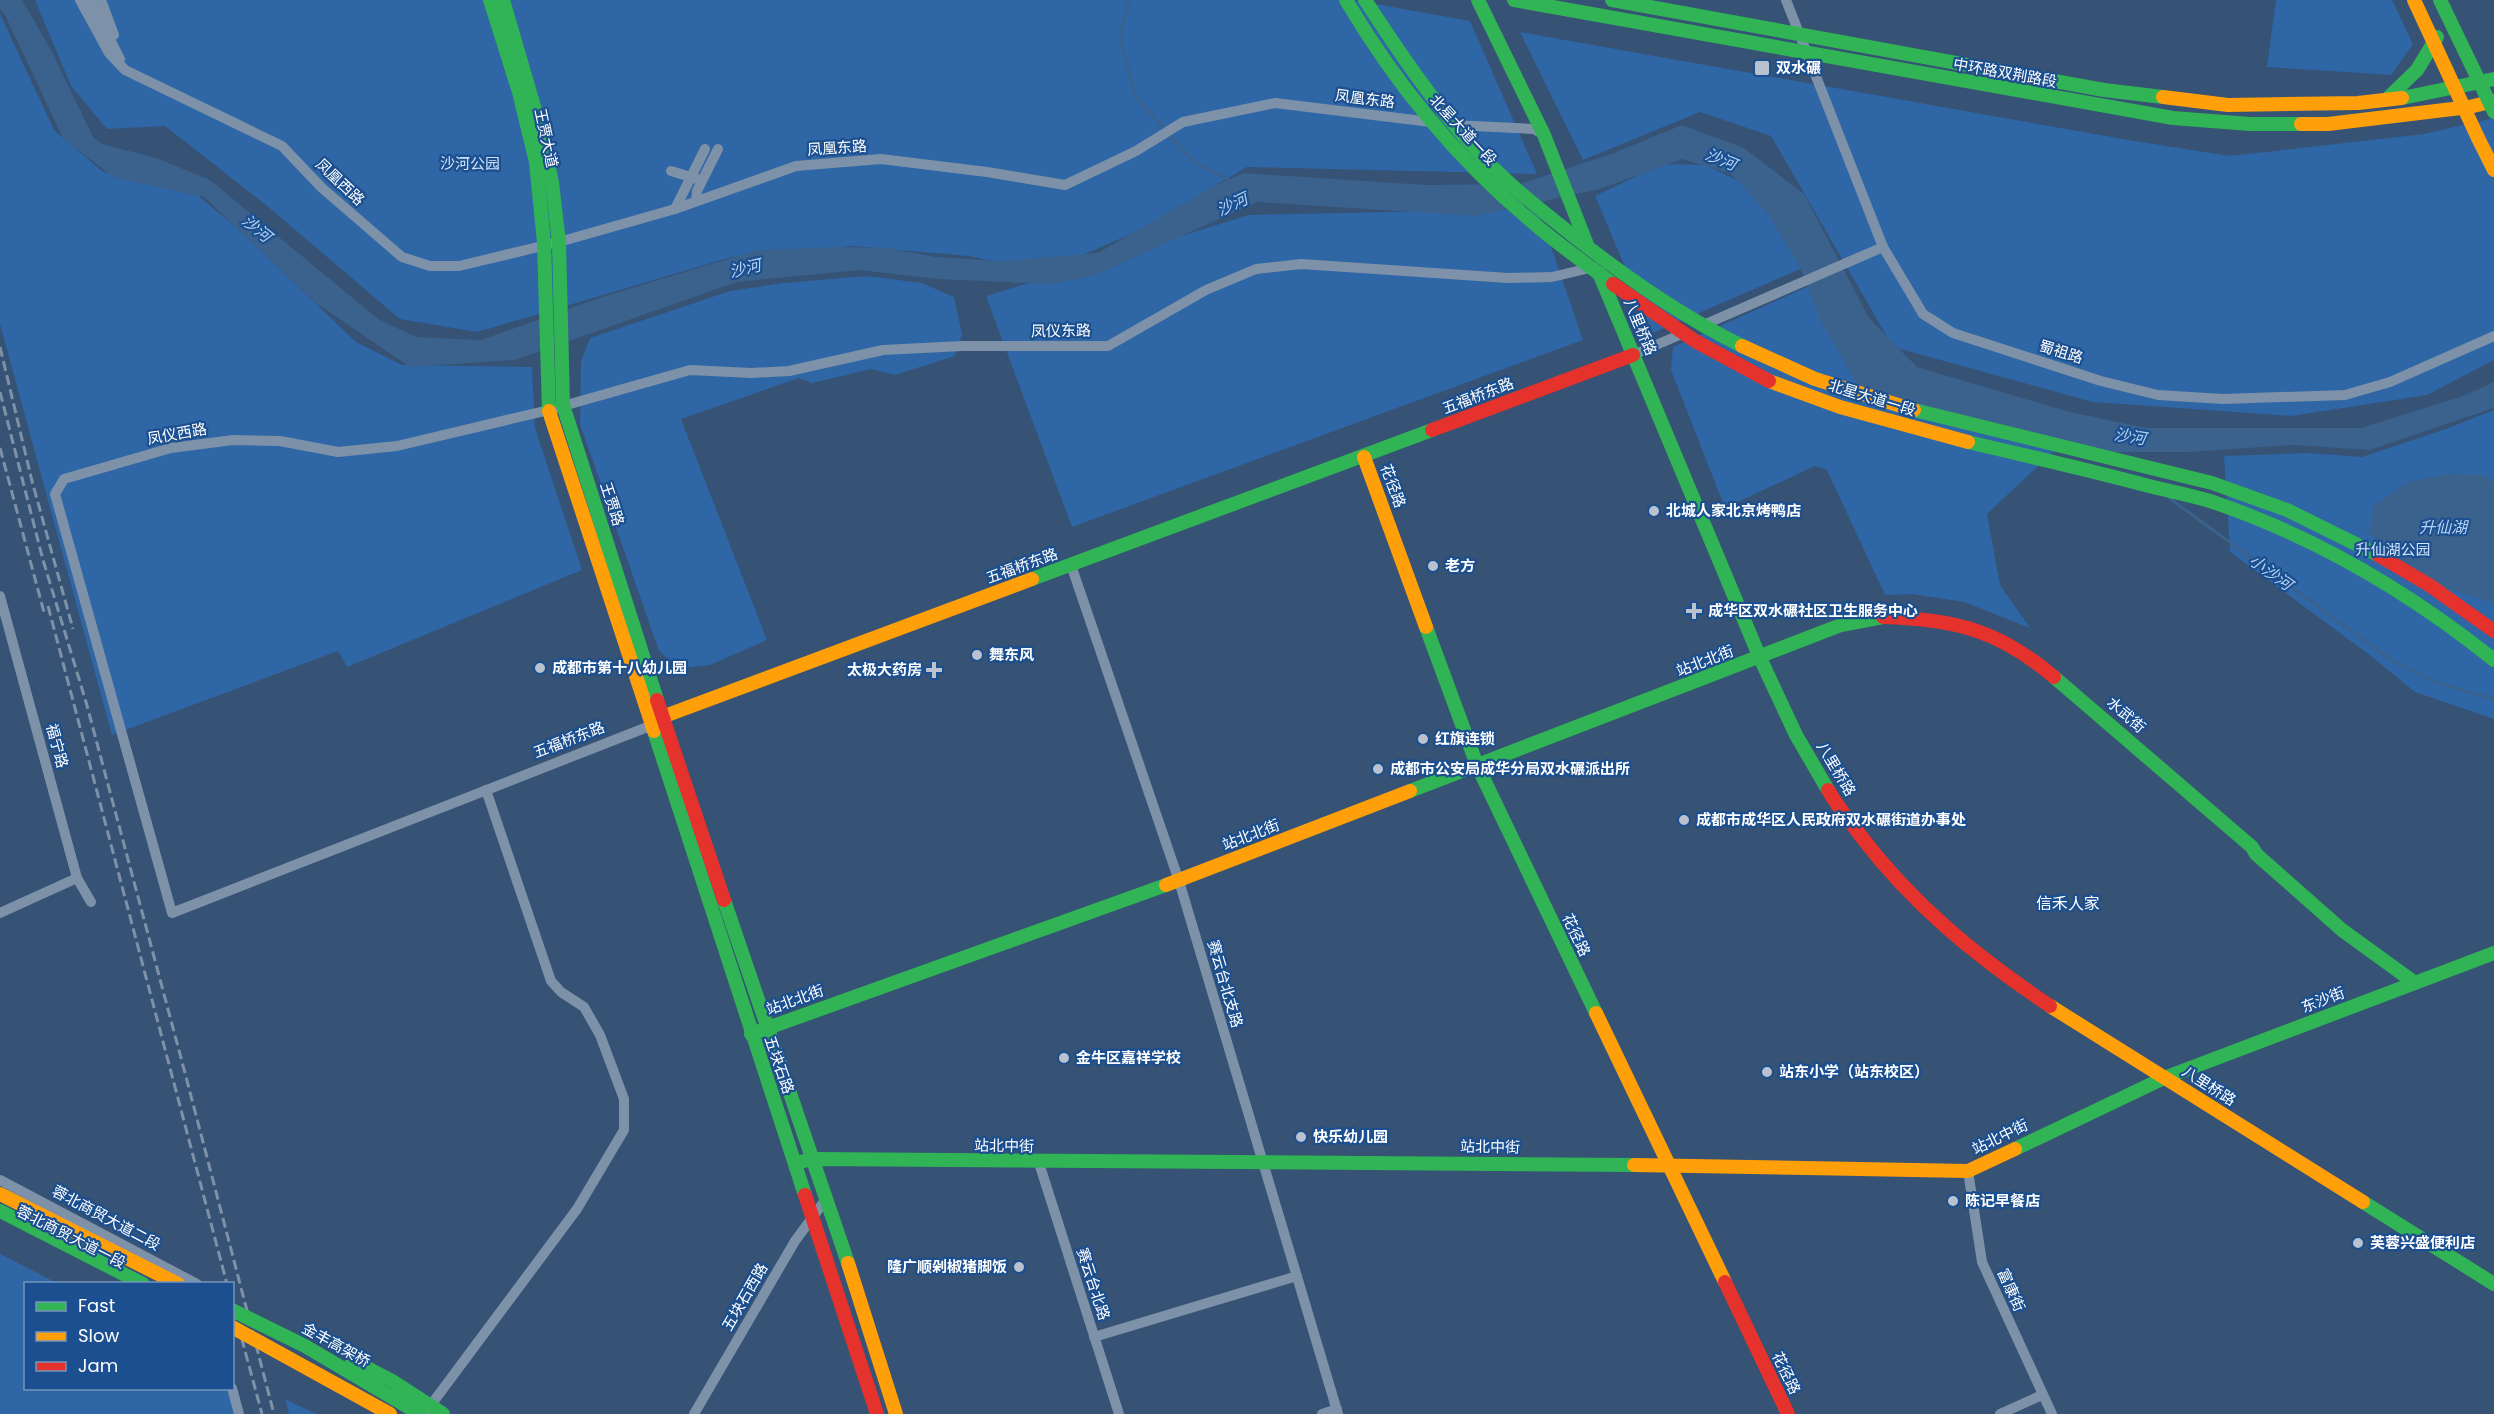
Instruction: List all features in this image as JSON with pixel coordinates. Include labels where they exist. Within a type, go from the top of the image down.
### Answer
[{"type":"main road","name":"王贾大道","points":[[490,0],[530,130],[539,186],[546,288],[549,410]]},
{"type":"main road","name":"王贾大道","points":[[503,0],[542,134],[552,183],[561,284]]},
{"type":"main road","name":"北星大道一段","points":[[1346,0],[1416,104],[1489,183],[1538,227],[1635,302],[1700,345],[1743,369],[1797,392],[1939,435],[2210,502],[2249,517],[2288,533],[2401,591],[2463,634],[2494,660]]},
{"type":"main road","name":"北星大道一段","points":[[1365,0],[1444,113],[1513,187],[1615,270],[1725,338],[1778,364],[1855,393],[2212,483],[2301,515],[2411,574],[2494,632]]},
{"type":"main road","name":"八里桥路","points":[[1478,0],[1544,135],[1633,356],[1760,658],[1796,735],[1833,799],[1882,864],[1929,914],[2002,974],[2091,1034],[2494,1284]]},
{"type":"main road","name":"中环路双荆路段","points":[[1514,0],[2173,118],[2250,124],[2328,124],[2491,106]]},
{"type":"main road","name":"中环路双荆路段","points":[[1612,0],[1797,32],[2104,90],[2228,105],[2303,106],[2386,100],[2494,79]]},
{"type":"main road","points":[[2414,0],[2494,170]]},
{"type":"main road","points":[[2419,0],[2494,158]]},
{"type":"main road","points":[[2440,0],[2476,83],[2491,106]]},
{"type":"main road","points":[[2440,0],[2491,106],[2494,122]]},
{"type":"main road","points":[[2386,100],[2405,87],[2422,66],[2437,37]]},
{"type":"main road","name":"王贾路","points":[[561,284],[563,405],[664,722]]},
{"type":"main road","name":"五福桥东路","points":[[650,726],[1633,356]]},
{"type":"main road","points":[[549,410],[650,726]]},
{"type":"main road","name":"花径路","points":[[1364,456],[1477,765],[1788,1414]]},
{"type":"main road","name":"水武街","points":[[1760,658],[1841,625],[1881,617],[1927,618],[1967,626],[2007,644],[2051,674],[2105,719],[2252,847],[2256,854],[2342,930],[2415,983]]},
{"type":"main road","name":"站北北街","points":[[751,1034],[1179,881],[1760,658]]},
{"type":"main road","name":"五块石路","points":[[664,722],[859,1295],[896,1414]]},
{"type":"main road","name":"五块石路","points":[[650,726],[877,1414]]},
{"type":"main road","name":"东沙街","points":[[2164,1078],[2494,953]]},
{"type":"main road","name":"站北中街","points":[[795,1163],[813,1159],[1039,1162],[1261,1161],[1968,1171],[2164,1078]]},
{"type":"main road","points":[[0,1188],[65,1228]]},
{"type":"main road","points":[[0,1194],[174,1282]]},
{"type":"main road","points":[[0,1210],[139,1282]]},
{"type":"main road","points":[[0,1221],[115,1282]]},
{"type":"main road","name":"金丰高架桥","points":[[235,1307],[427,1411]]},
{"type":"main road","points":[[263,1320],[427,1411]]},
{"type":"main road","points":[[234,1334],[285,1356],[390,1414]]},
{"type":"main road","points":[[305,1346],[330,1350],[392,1381],[443,1414]]},
{"type":"main road","points":[[285,1356],[374,1414]]},
{"type":"street","name":"凤凰西路","points":[[80,0],[103,43],[126,70],[282,146],[322,188],[402,257],[430,266],[459,266],[543,245]]},
{"type":"street","points":[[90,0],[126,70]]},
{"type":"street","points":[[101,0],[126,70]]},
{"type":"street","name":"蜀祖路","points":[[1786,0],[1883,247],[1923,314],[1953,333],[2101,381],[2158,394],[2223,399],[2345,395],[2390,382],[2494,336]]},
{"type":"street","name":"凤凰东路","points":[[543,245],[675,209],[796,166],[881,159],[987,172],[1065,185],[1136,151],[1183,122],[1275,103],[1459,126],[1534,129],[1544,135]]},
{"type":"street","points":[[675,209],[705,148]]},
{"type":"street","points":[[696,201],[697,191],[718,149]]},
{"type":"street","points":[[671,171],[702,181]]},
{"type":"street","name":"五福桥东路","points":[[1633,356],[1883,247]]},
{"type":"street","name":"凤仪东路","points":[[549,410],[690,370],[751,373],[789,371],[883,350],[962,346],[1108,346],[1206,290],[1256,269],[1301,264],[1508,278],[1552,277],[1596,266]]},
{"type":"street","name":"凤仪西路","points":[[172,912],[55,494],[64,478],[171,448],[233,440],[280,441],[338,452],[385,447],[549,410]]},
{"type":"street","name":"赛云台北支路","points":[[1071,566],[1179,881],[1337,1412]]},
{"type":"street","name":"福宁路","points":[[0,596],[77,878],[91,902]]},
{"type":"street","name":"五福桥东路","points":[[172,912],[650,726]]},
{"type":"street","points":[[427,1411],[578,1209],[624,1130],[624,1099],[600,1035],[584,1007],[561,992],[550,981],[486,790]]},
{"type":"street","points":[[0,913],[77,878]]},
{"type":"street","name":"赛云台北路","points":[[1039,1162],[1119,1414]]},
{"type":"street","name":"富康街","points":[[1968,1171],[1982,1262],[2052,1414]]},
{"type":"street","name":"蓉北商贸大道二段","points":[[0,1180],[193,1282]]},
{"type":"street","name":"五块石西路","points":[[694,1414],[795,1242],[825,1199]]},
{"type":"street","name":"蓉北商贸大道一段","points":[[0,1221],[124,1282]]},
{"type":"street","points":[[1094,1337],[1297,1276]]},
{"type":"street","points":[[264,1352],[383,1414]]},
{"type":"street","points":[[233,1390],[239,1414]]},
{"type":"street","points":[[2000,1414],[2042,1395]]},
{"type":"street","points":[[1322,1414],[1337,1412]]},
{"type":"green space","name":"沙河公园","points":[[35,0],[1354,0],[1470,21],[1537,174],[1247,167],[1134,233],[1080,256],[997,262],[969,256],[852,246],[732,257],[477,332],[400,319],[266,205],[165,126],[107,129],[71,86]]},
{"type":"green space","points":[[2276,0],[2392,0],[2413,44],[2391,75],[2267,67]]},
{"type":"green space","points":[[0,14],[54,130],[103,172],[195,193],[236,227],[356,342],[402,365],[532,367],[535,428],[582,570],[347,667],[338,651],[112,735],[0,324]]},
{"type":"green space","points":[[1520,32],[2230,156],[2424,134],[2494,118],[2494,360],[2427,395],[2292,416],[2093,402],[1893,347],[1771,136],[1700,112],[1583,160]]},
{"type":"green space","points":[[1662,164],[1705,165],[1739,181],[1774,209],[1805,267],[1653,333],[1595,196]]},
{"type":"green space","points":[[1538,209],[1583,340],[1072,527],[986,296],[1249,215]]},
{"type":"green space","points":[[867,276],[922,283],[954,297],[962,334],[955,356],[895,375],[871,369],[812,383],[799,378],[681,419],[767,640],[710,665],[679,668],[659,651],[580,424],[581,361],[590,338],[730,291],[784,283]]},
{"type":"green space","points":[[1809,286],[1861,362],[2070,436],[1987,514],[2000,585],[2030,628],[1964,602],[1912,594],[1885,595],[1827,470],[1815,466],[1725,508],[1671,370],[1673,347]]},
{"type":"green space","name":"升仙湖公园","points":[[2494,410],[2494,719],[2415,692],[2367,653],[2230,552],[2224,456],[2308,453],[2362,457]]},
{"type":"green space","points":[[0,1254],[55,1282],[24,1282],[24,1390],[227,1390],[235,1414],[0,1414]]},
{"type":"green space","points":[[285,1399],[316,1414],[289,1414]]},
{"type":"water","name":"沙河","points":[[0,0],[22,0],[51,50],[93,137],[102,144],[156,158],[210,180],[378,319],[416,337],[481,340],[605,296],[758,250],[887,248],[936,257],[1001,261],[1098,253],[1212,187],[1243,173],[1426,185],[1520,184],[1614,153],[1682,125],[1744,148],[1804,194],[1869,318],[1917,367],[2070,412],[2146,428],[2361,428],[2463,396],[2494,382],[2494,408],[2370,450],[2292,445],[2190,452],[2058,452],[1867,401],[1820,320],[1800,267],[1767,213],[1731,174],[1682,159],[1600,189],[1475,216],[1257,202],[1093,276],[1050,284],[937,279],[860,270],[737,282],[515,360],[410,367],[316,303],[204,197],[115,178],[64,140],[4,13],[0,9]]},
{"type":"water","name":"升仙湖","points":[[2447,474],[2486,475],[2494,484],[2494,603],[2442,587],[2407,566],[2369,533],[2374,506],[2407,482]]},
{"type":"waterway","points":[[1129,0],[1120,38],[1136,97],[1194,162],[1231,181]]},
{"type":"waterway","name":"小沙河","points":[[2169,498],[2393,661],[2434,682],[2494,699]]},
{"type":"railway","points":[[0,347],[32,481],[73,629]]},
{"type":"railway","points":[[0,392],[43,560],[86,702],[274,1414]]},
{"type":"railway","points":[[0,448],[45,616]]},
{"type":"railway","points":[[48,606],[226,1282]]},
{"type":"railway","points":[[234,1310],[262,1414]]},
{"type":"traffic: fast","points":[[490,0],[519,92],[536,162],[544,242],[549,411]]},
{"type":"traffic: fast","points":[[503,0],[542,134],[552,183],[559,242],[563,405],[657,700]]},
{"type":"traffic: fast","points":[[1346,0],[1406,90],[1452,145],[1530,220],[1613,284]]},
{"type":"traffic: fast","points":[[1365,0],[1431,96],[1476,150],[1510,183],[1571,234],[1632,280],[1697,322],[1742,346]]},
{"type":"traffic: fast","points":[[1478,0],[1544,135],[1588,247]]},
{"type":"traffic: fast","points":[[1514,0],[2173,118],[2250,124],[2301,124]]},
{"type":"traffic: fast","points":[[1612,0],[2104,90],[2163,97]]},
{"type":"traffic: fast","points":[[2440,0],[2494,112]]},
{"type":"traffic: fast","points":[[2389,97],[2417,70],[2437,37]]},
{"type":"traffic: fast","points":[[2402,98],[2494,79]]},
{"type":"traffic: fast","points":[[1599,273],[1760,658],[1796,735],[1828,790]]},
{"type":"traffic: fast","points":[[1914,410],[2212,483],[2287,510],[2378,555]]},
{"type":"traffic: fast","points":[[1032,579],[1432,430]]},
{"type":"traffic: fast","points":[[1968,442],[2195,497],[2249,515],[2359,568],[2428,611],[2494,660]]},
{"type":"traffic: fast","points":[[1410,791],[1841,625],[1883,617]]},
{"type":"traffic: fast","points":[[1426,627],[1477,765],[1596,1013]]},
{"type":"traffic: fast","points":[[2054,677],[2252,847],[2256,854],[2342,930],[2415,983]]},
{"type":"traffic: fast","points":[[654,731],[805,1195]]},
{"type":"traffic: fast","points":[[751,1034],[1166,885]]},
{"type":"traffic: fast","points":[[724,900],[848,1263]]},
{"type":"traffic: fast","points":[[2015,1149],[2164,1078],[2494,953]]},
{"type":"traffic: fast","points":[[795,1163],[813,1159],[1634,1165]]},
{"type":"traffic: fast","points":[[2363,1202],[2494,1284]]},
{"type":"traffic: fast","points":[[0,1211],[139,1282]]},
{"type":"traffic: fast","points":[[234,1311],[305,1346],[420,1414]]},
{"type":"traffic: fast","points":[[352,1360],[392,1381],[443,1414]]},
{"type":"traffic: slow","points":[[2414,0],[2478,138]]},
{"type":"traffic: slow","points":[[2163,97],[2228,105],[2358,103],[2402,98]]},
{"type":"traffic: slow","points":[[2301,124],[2328,124],[2469,107],[2494,101]]},
{"type":"traffic: slow","points":[[2478,138],[2494,170]]},
{"type":"traffic: slow","points":[[1742,346],[1815,379],[1914,410]]},
{"type":"traffic: slow","points":[[1769,381],[1840,407],[1968,442]]},
{"type":"traffic: slow","points":[[549,411],[654,731]]},
{"type":"traffic: slow","points":[[1364,457],[1426,627]]},
{"type":"traffic: slow","points":[[655,722],[662,717],[1032,579]]},
{"type":"traffic: slow","points":[[1166,885],[1410,791]]},
{"type":"traffic: slow","points":[[2050,1006],[2363,1202]]},
{"type":"traffic: slow","points":[[1596,1013],[1725,1282]]},
{"type":"traffic: slow","points":[[1634,1165],[1968,1171],[2015,1149]]},
{"type":"traffic: slow","points":[[0,1194],[174,1282]]},
{"type":"traffic: slow","points":[[848,1263],[896,1414]]},
{"type":"traffic: slow","points":[[234,1328],[390,1414]]},
{"type":"traffic: jam","points":[[1613,284],[1695,341],[1769,381]]},
{"type":"traffic: jam","points":[[1432,430],[1633,355]]},
{"type":"traffic: jam","points":[[2378,555],[2429,585],[2494,631]]},
{"type":"traffic: jam","points":[[1883,617],[1954,624],[1974,630],[2014,648],[2054,677]]},
{"type":"traffic: jam","points":[[657,700],[724,900]]},
{"type":"traffic: jam","points":[[1828,790],[1880,860],[1924,907],[1972,949],[2050,1006]]},
{"type":"traffic: jam","points":[[805,1195],[877,1414]]},
{"type":"traffic: jam","points":[[1725,1282],[1788,1414]]},
{"type":"place","name":"双水碾","points":[[1762,68]]},
{"type":"place","name":"北城人家北京烤鸭店","points":[[1654,511]]},
{"type":"place","name":"老方","points":[[1433,566]]},
{"type":"place","name":"成华区双水碾社区卫生服务中心","points":[[1694,611]]},
{"type":"place","name":"舞东风","points":[[977,655]]},
{"type":"place","name":"成都市第十八幼儿园","points":[[540,668]]},
{"type":"place","name":"太极大药房","points":[[934,670]]},
{"type":"place","name":"红旗连锁","points":[[1423,739]]},
{"type":"place","name":"成都市公安局成华分局双水碾派出所","points":[[1378,769]]},
{"type":"place","name":"成都市成华区人民政府双水碾街道办事处","points":[[1684,820]]},
{"type":"place","name":"金牛区嘉祥学校","points":[[1064,1058]]},
{"type":"place","name":"站东小学（站东校区）","points":[[1767,1072]]},
{"type":"place","name":"快乐幼儿园","points":[[1301,1137]]},
{"type":"place","name":"陈记早餐店","points":[[1953,1201]]},
{"type":"place","name":"芙蓉兴盛便利店","points":[[2358,1243]]},
{"type":"place","name":"隆广顺剁椒猪脚饭","points":[[1019,1267]]},
{"type":"district","name":"信禾人家","points":[[2068,903]]}]
